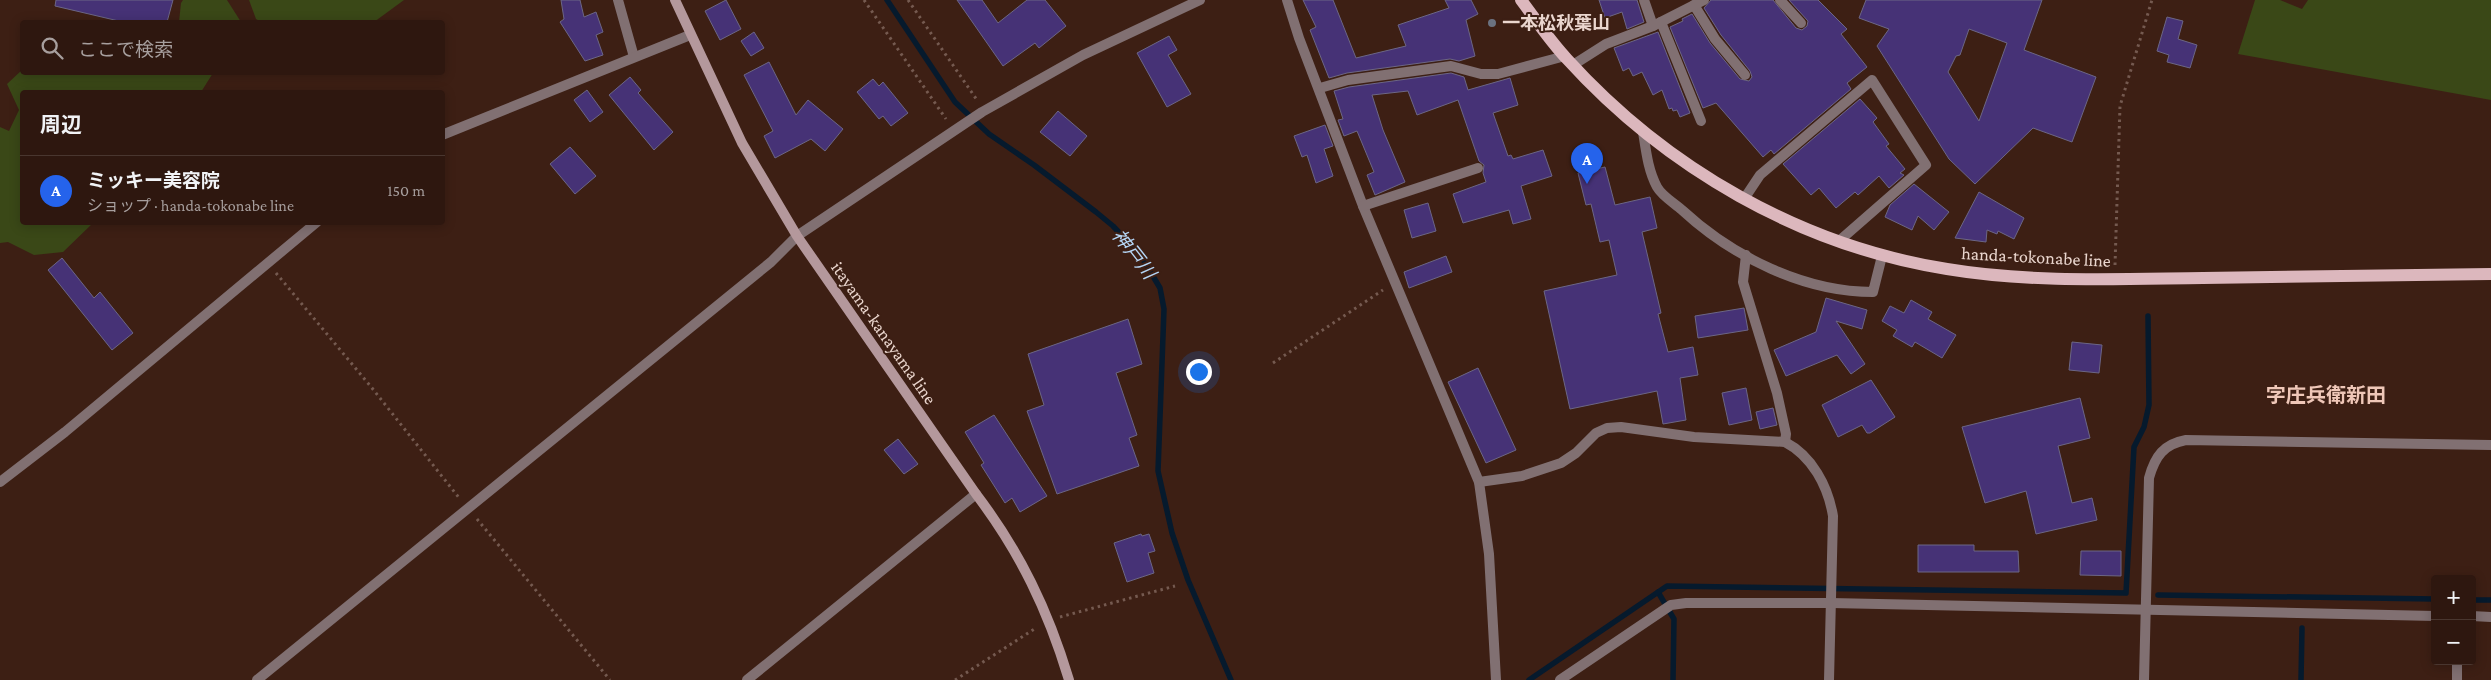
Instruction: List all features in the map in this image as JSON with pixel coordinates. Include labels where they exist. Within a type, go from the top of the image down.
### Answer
[{"type":"main road","name":"itayama-kanayama line","points":[[675,0],[742,144],[797,236],[1002,529],[1029,575],[1056,638],[1069,680]]},
{"type":"main road","name":"handa-tokonabe line","points":[[1521,0],[1569,61],[1644,132],[1694,169],[1744,199],[1814,232],[1882,256],[1948,269],[2023,277],[2114,279],[2491,274]]},
{"type":"street","points":[[618,0],[634,57]]},
{"type":"street","points":[[257,680],[771,262],[797,236],[955,128],[984,111],[1083,55],[1200,0]]},
{"type":"street","points":[[1287,0],[1299,38],[1320,88],[1363,206],[1479,482],[1489,554],[1496,680]]},
{"type":"street","points":[[1644,0],[1657,24],[1701,121]]},
{"type":"street","points":[[1320,88],[1348,80],[1451,66],[1481,74],[1498,74],[1569,61],[1657,24],[1704,0]]},
{"type":"street","points":[[1780,0],[1801,23]]},
{"type":"street","points":[[1694,5],[1714,39],[1746,74]]},
{"type":"street","points":[[445,134],[690,35]]},
{"type":"street","points":[[1744,199],[1760,175],[1872,80],[1926,165],[1839,241]]},
{"type":"street","points":[[1644,132],[1650,171],[1658,189],[1693,221],[1768,267],[1809,283],[1847,292],[1873,292],[1882,256]]},
{"type":"street","points":[[1363,206],[1478,168]]},
{"type":"street","points":[[0,482],[66,432],[313,225]]},
{"type":"street","points":[[1746,255],[1743,282],[1777,393],[1786,434],[1785,442]]},
{"type":"street","points":[[1479,482],[1522,476],[1561,463],[1576,453],[1596,433],[1607,428],[1621,427],[1694,436],[1785,442],[1798,448],[1807,458],[1830,499],[1833,516],[1830,680]]},
{"type":"street","points":[[2144,680],[2149,478],[2153,462],[2162,451],[2173,443],[2196,440],[2491,445]]},
{"type":"street","points":[[747,680],[976,494]]},
{"type":"street","points":[[1560,680],[1671,606],[1686,603],[1831,600],[2145,612],[2431,616]]},
{"type":"street","points":[[2476,616],[2491,617]]},
{"type":"street","points":[[2456,680],[2457,665]]},
{"type":"path","points":[[864,0],[955,128]]},
{"type":"path","points":[[908,0],[984,111]]},
{"type":"path","points":[[2114,279],[2120,106],[2152,0]]},
{"type":"path","points":[[268,264],[610,680]]},
{"type":"path","points":[[1273,363],[1394,282]]},
{"type":"green space","points":[[183,0],[227,0],[240,20],[179,20]]},
{"type":"green space","points":[[249,0],[404,0],[377,20],[256,19]]},
{"type":"green space","points":[[2255,0],[2280,0],[2302,9],[2308,0],[2491,0],[2491,100],[2238,54]]},
{"type":"green space","points":[[20,72],[20,75],[212,75],[202,90],[20,90],[20,225],[91,225],[63,252],[34,255],[8,242],[0,243],[0,127],[9,131],[19,110],[7,84]]},
{"type":"building","points":[[56,0],[173,0],[168,20],[114,20],[55,6]]},
{"type":"building","points":[[561,0],[580,0],[584,17],[596,12],[603,32],[596,35],[603,55],[585,61],[560,22],[564,19]]},
{"type":"building","points":[[726,0],[741,29],[720,40],[705,11]]},
{"type":"building","points":[[957,0],[982,0],[998,23],[1027,0],[1045,0],[1066,26],[1039,48],[1035,43],[1003,66]]},
{"type":"building","points":[[1303,0],[1333,0],[1356,58],[1406,46],[1398,25],[1449,8],[1445,0],[1471,0],[1478,14],[1466,20],[1475,56],[1459,61],[1450,59],[1347,73],[1329,78],[1310,30],[1316,27]]},
{"type":"building","points":[[1599,0],[1637,0],[1644,22],[1627,29],[1622,12],[1605,18]]},
{"type":"building","points":[[1711,0],[1773,0],[1796,28],[1802,30],[1807,26],[1808,21],[1789,0],[1818,0],[1847,29],[1841,34],[1867,67],[1847,83],[1851,89],[1774,154],[1771,150],[1763,157],[1716,103],[1703,108],[1670,27],[1692,14],[1710,43],[1740,79],[1749,81],[1752,77],[1750,71],[1721,35],[1704,8]]},
{"type":"building","points":[[1866,0],[2042,0],[2024,50],[2096,77],[2072,142],[2033,128],[1975,184],[1949,159],[1877,46],[1889,29],[1859,18]],"holes":[[[1969,29],[2007,43],[1979,121],[1948,72],[1956,56],[1960,55]]]},
{"type":"building","points":[[2167,17],[2183,21],[2178,39],[2197,45],[2190,68],[2167,62],[2169,55],[2157,51]]},
{"type":"building","points":[[754,32],[764,48],[751,56],[741,41]]},
{"type":"building","points":[[1658,32],[1690,113],[1680,117],[1677,110],[1669,109],[1662,90],[1653,95],[1642,72],[1633,76],[1629,68],[1623,71],[1614,48]]},
{"type":"building","points":[[1169,36],[1177,50],[1168,55],[1191,94],[1167,107],[1137,53]]},
{"type":"building","points":[[769,62],[796,115],[808,100],[843,129],[825,151],[811,139],[775,158],[764,136],[773,131],[744,75]]},
{"type":"building","points":[[1451,73],[1464,77],[1468,90],[1510,78],[1518,105],[1493,113],[1508,156],[1511,155],[1513,159],[1543,150],[1552,176],[1521,186],[1531,219],[1513,224],[1509,210],[1463,223],[1453,194],[1486,182],[1483,173],[1484,165],[1479,161],[1458,100],[1417,115],[1408,91],[1372,95],[1383,130],[1405,182],[1375,195],[1367,175],[1374,172],[1357,131],[1344,136],[1338,120],[1343,119],[1334,91],[1349,87]]},
{"type":"building","points":[[630,77],[641,90],[638,93],[673,132],[654,150],[609,95]]},
{"type":"building","points":[[873,79],[879,86],[883,82],[908,113],[891,126],[883,116],[879,119],[857,92]]},
{"type":"building","points":[[587,90],[603,112],[590,122],[574,100]]},
{"type":"building","points":[[1860,99],[1877,118],[1873,122],[1889,144],[1886,146],[1905,169],[1900,173],[1904,175],[1889,188],[1879,176],[1858,195],[1855,192],[1836,208],[1819,188],[1811,195],[1783,164]]},
{"type":"building","points":[[1058,111],[1087,136],[1070,156],[1040,132]]},
{"type":"building","points":[[1325,125],[1333,146],[1324,149],[1333,176],[1316,183],[1307,155],[1302,157],[1294,136]]},
{"type":"building","points":[[570,147],[596,176],[575,194],[550,164]]},
{"type":"building","points":[[1605,167],[1615,205],[1650,197],[1657,228],[1642,232],[1661,313],[1658,314],[1668,352],[1693,347],[1698,375],[1680,378],[1686,420],[1663,424],[1657,391],[1570,409],[1544,291],[1617,275],[1609,240],[1600,242],[1591,204],[1586,205],[1578,173]]},
{"type":"building","points":[[1914,184],[1949,212],[1934,230],[1918,216],[1912,230],[1885,217],[1890,205]]},
{"type":"building","points":[[1979,192],[2024,218],[2014,239],[1998,231],[1997,234],[1987,230],[1986,242],[1955,238]]},
{"type":"building","points":[[1428,203],[1436,231],[1412,238],[1404,210]]},
{"type":"building","points":[[1446,256],[1452,272],[1409,288],[1404,272]]},
{"type":"building","points":[[62,258],[94,298],[100,292],[133,333],[112,350],[48,270]]},
{"type":"building","points":[[1826,298],[1867,310],[1862,329],[1836,321],[1865,364],[1851,374],[1837,355],[1786,376],[1774,350],[1816,332]]},
{"type":"building","points":[[1911,300],[1932,312],[1928,319],[1956,335],[1942,358],[1915,342],[1912,347],[1893,336],[1897,330],[1882,321],[1890,306],[1904,313]]},
{"type":"building","points":[[1744,308],[1748,330],[1698,338],[1695,316]]},
{"type":"building","points":[[1128,319],[1142,364],[1116,373],[1137,435],[1129,438],[1139,466],[1057,494],[1027,411],[1044,405],[1028,354]]},
{"type":"building","points":[[2072,342],[2102,345],[2099,373],[2069,370]]},
{"type":"building","points":[[1478,368],[1516,450],[1486,463],[1448,382]]},
{"type":"building","points":[[1871,380],[1895,417],[1870,433],[1867,433],[1862,425],[1838,437],[1822,405]]},
{"type":"building","points":[[1746,388],[1752,420],[1729,425],[1722,393]]},
{"type":"building","points":[[2080,398],[2090,438],[2058,446],[2072,503],[2092,498],[2097,520],[2036,534],[2026,491],[1985,503],[1962,427]]},
{"type":"building","points":[[1773,408],[1777,425],[1760,429],[1756,412]]},
{"type":"building","points":[[994,415],[1047,496],[1020,512],[1012,498],[1005,503],[981,465],[984,463],[965,432]]},
{"type":"building","points":[[898,439],[918,464],[904,474],[884,450]]},
{"type":"building","points":[[1141,534],[1142,536],[1149,534],[1155,551],[1148,553],[1154,573],[1127,582],[1114,543]]},
{"type":"building","points":[[1918,545],[1974,545],[1974,551],[2018,551],[2019,572],[1918,572]]},
{"type":"building","points":[[2081,551],[2121,551],[2121,576],[2080,575]]},
{"type":"waterway","name":"神戸川","points":[[887,0],[955,102],[989,134],[1034,165],[1113,226],[1141,256],[1160,288],[1164,309],[1158,471],[1172,533],[1188,580],[1231,680]]},
{"type":"waterway","points":[[1529,680],[1667,586],[2126,593],[2134,447],[2144,427],[2149,405],[2148,316]]},
{"type":"waterway","points":[[1658,592],[1674,619],[1673,680]]},
{"type":"waterway","points":[[2158,595],[2431,599]]},
{"type":"waterway","points":[[2476,600],[2491,600]]},
{"type":"waterway","points":[[2301,680],[2302,628]]},
{"type":"place","name":"一本松秋葉山","points":[[1492,23]]},
{"type":"place","name":"ミッキー美容院","points":[[1587,184]]},
{"type":"district","name":"字庄兵衛新田","points":[[2326,395]]}]
